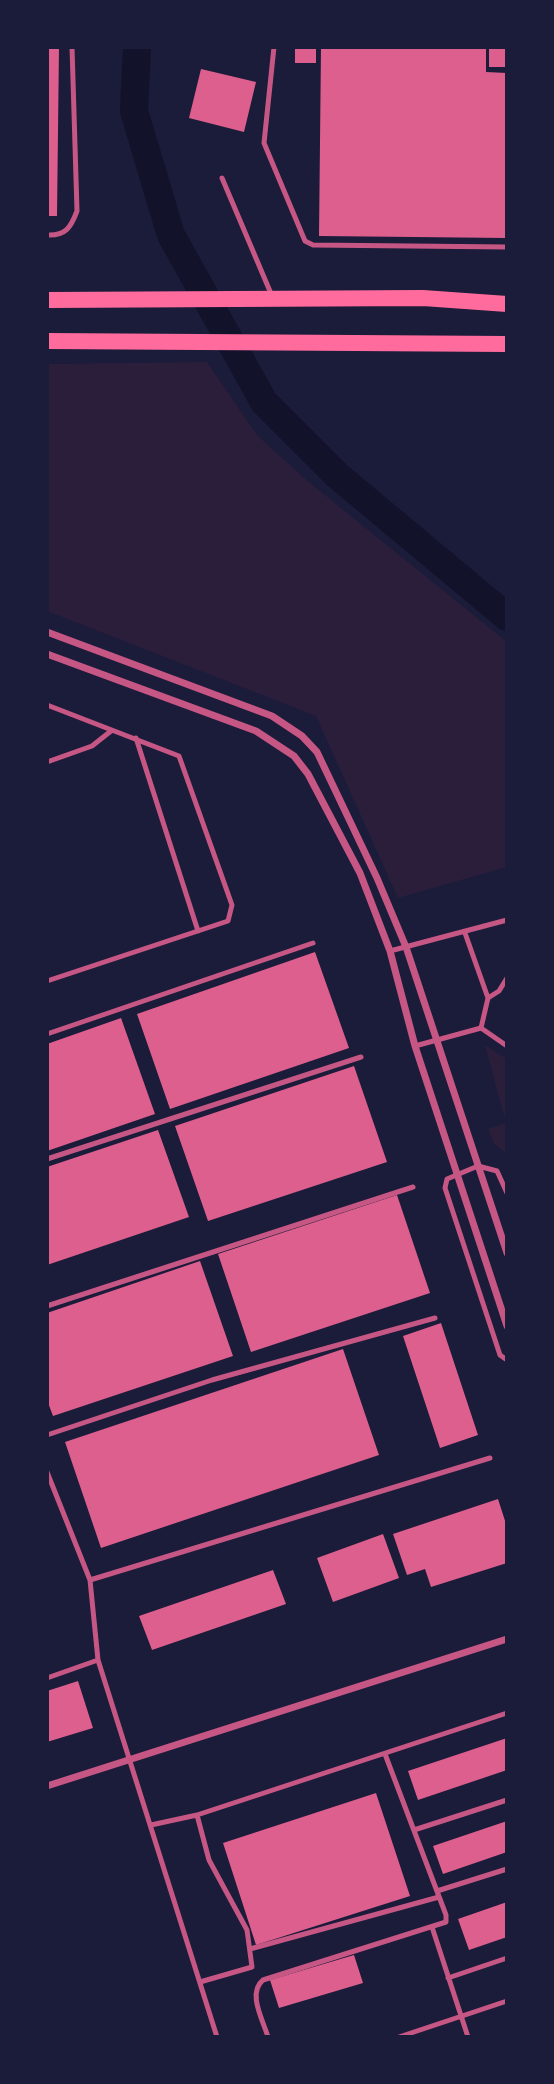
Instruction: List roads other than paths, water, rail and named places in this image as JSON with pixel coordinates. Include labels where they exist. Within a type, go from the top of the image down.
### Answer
[{"type":"main road","points":[[47,300],[423,298],[507,304]]},
{"type":"main road","points":[[47,341],[507,344]]},
{"type":"street","points":[[47,632],[249,706],[287,724],[317,752],[357,833],[406,947],[507,1253]]},
{"type":"street","points":[[47,654],[257,731],[294,756],[308,774],[360,873],[390,951],[415,1046],[507,1326]]},
{"type":"street","points":[[47,1786],[507,1639]]},
{"type":"lane","points":[[47,235],[59,235],[71,227],[77,211],[72,47]]},
{"type":"lane","points":[[274,47],[264,143],[300,235],[305,241],[313,245],[507,247]]},
{"type":"lane","points":[[222,178],[267,299]]},
{"type":"lane","points":[[47,705],[179,756],[232,905],[228,921],[47,981]]},
{"type":"lane","points":[[47,762],[92,746],[111,731]]},
{"type":"lane","points":[[136,738],[198,931]]},
{"type":"lane","points":[[390,951],[507,920]]},
{"type":"lane","points":[[465,933],[488,998],[481,1028]]},
{"type":"lane","points":[[47,1034],[313,943]]},
{"type":"lane","points":[[488,998],[499,991],[507,978]]},
{"type":"lane","points":[[415,1046],[481,1028],[507,1046]]},
{"type":"lane","points":[[47,1159],[361,1057]]},
{"type":"lane","points":[[507,1193],[497,1171],[478,1166],[456,1173],[447,1179],[444,1188],[500,1355],[507,1360]]},
{"type":"lane","points":[[47,1306],[414,1187]]},
{"type":"lane","points":[[47,1435],[212,1380],[435,1318]]},
{"type":"lane","points":[[90,1580],[490,1458]]},
{"type":"lane","points":[[47,1472],[90,1580],[98,1660],[217,2037]]},
{"type":"lane","points":[[47,1678],[98,1660]]},
{"type":"lane","points":[[151,1825],[197,1815],[507,1713]]},
{"type":"lane","points":[[268,2037],[255,1997],[258,1984],[263,1980],[446,1922],[385,1754]]},
{"type":"lane","points":[[414,1830],[507,1800]]},
{"type":"lane","points":[[197,1815],[209,1860],[247,1930],[252,1967],[200,1982]]},
{"type":"lane","points":[[250,1949],[438,1894],[507,1869]]},
{"type":"lane","points":[[432,1927],[468,2037]]},
{"type":"lane","points":[[448,1978],[507,1958]]},
{"type":"lane","points":[[399,2037],[507,2001]]},
{"type":"waterway","points":[[137,47],[134,111],[171,235],[264,402],[338,476],[507,617]]}]
